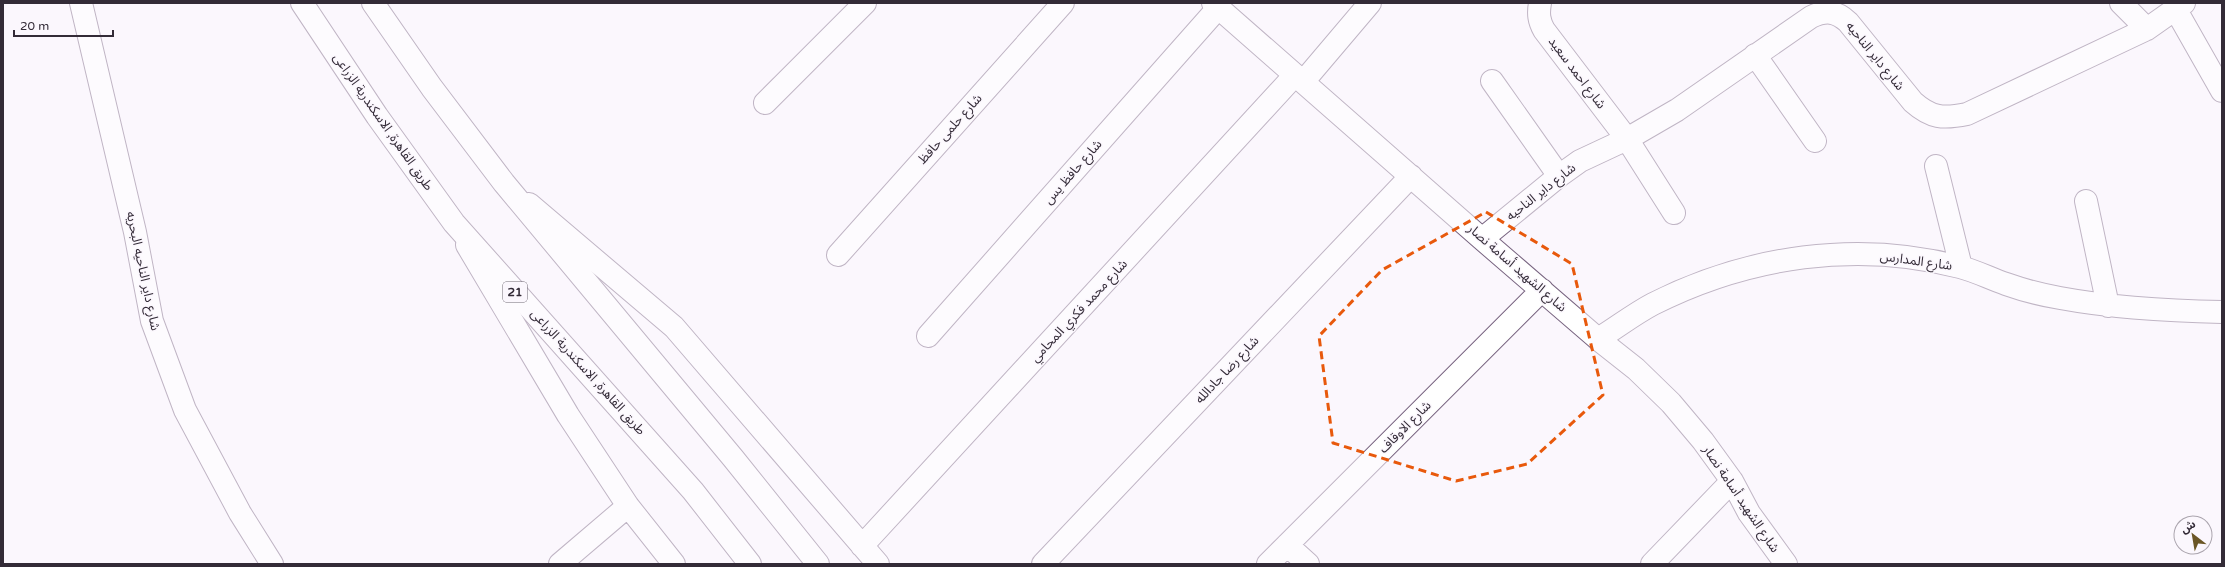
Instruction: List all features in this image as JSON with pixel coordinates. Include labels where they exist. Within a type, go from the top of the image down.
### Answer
[{"type":"main road","name":"شارع داير الناحيه البحريه","points":[[81,3],[135,232],[152,321],[185,410],[240,513],[272,564]]},
{"type":"main road","name":"طريق القاهرة, الاسكندرية الزراعى","points":[[302,3],[377,116],[454,223],[693,491],[750,564]]},
{"type":"main road","points":[[373,3],[432,88],[504,183],[733,458],[818,564]]},
{"type":"main road","points":[[765,103],[865,3]]},
{"type":"main road","name":"شارع حلمى حافظ","points":[[838,255],[1062,3]]},
{"type":"main road","name":"شارع محمد فكري المحامي","points":[[862,546],[1370,3]]},
{"type":"main road","name":"شارع احمد سعيد","points":[[1540,3],[1539,21],[1544,30],[1627,139],[1674,213]]},
{"type":"main road","points":[[2121,3],[2147,29]]},
{"type":"main road","name":"شارع الشهيد أسامة نصار","points":[[1215,5],[1482,239],[1598,339],[1636,369],[1671,404],[1703,441],[1732,481],[1749,513],[1786,564]]},
{"type":"main road","name":"شارع حافظ يس","points":[[928,336],[1215,5]]},
{"type":"main road","points":[[2180,6],[2222,91]]},
{"type":"main road","name":"شارع داير الناحيه","points":[[1482,239],[1559,176],[1580,162],[1627,139],[1677,110],[1811,16],[1817,8],[1840,15],[1913,102],[1924,112],[1938,117],[1952,117],[1967,114],[2147,29],[2180,6]]},
{"type":"main road","points":[[1755,55],[1815,141]]},
{"type":"main road","points":[[1492,81],[1559,176]]},
{"type":"main road","points":[[1936,166],[1961,267]]},
{"type":"main road","name":"شارع رضا جادالله","points":[[1043,564],[1411,176]]},
{"type":"main road","points":[[504,183],[674,327],[878,564]]},
{"type":"main road","points":[[2086,201],[2108,306]]},
{"type":"main road","points":[[454,223],[568,415],[628,506],[674,564]]},
{"type":"main road","name":"شارع المدارس","points":[[1598,339],[1652,305],[1710,278],[1772,262],[1835,254],[1898,256],[1961,267],[2008,285],[2058,298],[2108,306],[2222,312]]},
{"type":"main road","name":"شارع الاوقاف","points":[[1268,564],[1542,290]]},
{"type":"main road","points":[[1652,564],[1732,481]]},
{"type":"main road","points":[[560,564],[628,506]]},
{"type":"main road","points":[[1288,545],[1308,564]]},
{"type":"highlighted area","points":[[1486,212],[1572,264],[1603,395],[1527,464],[1456,481],[1333,443],[1319,336],[1382,270]]}]
